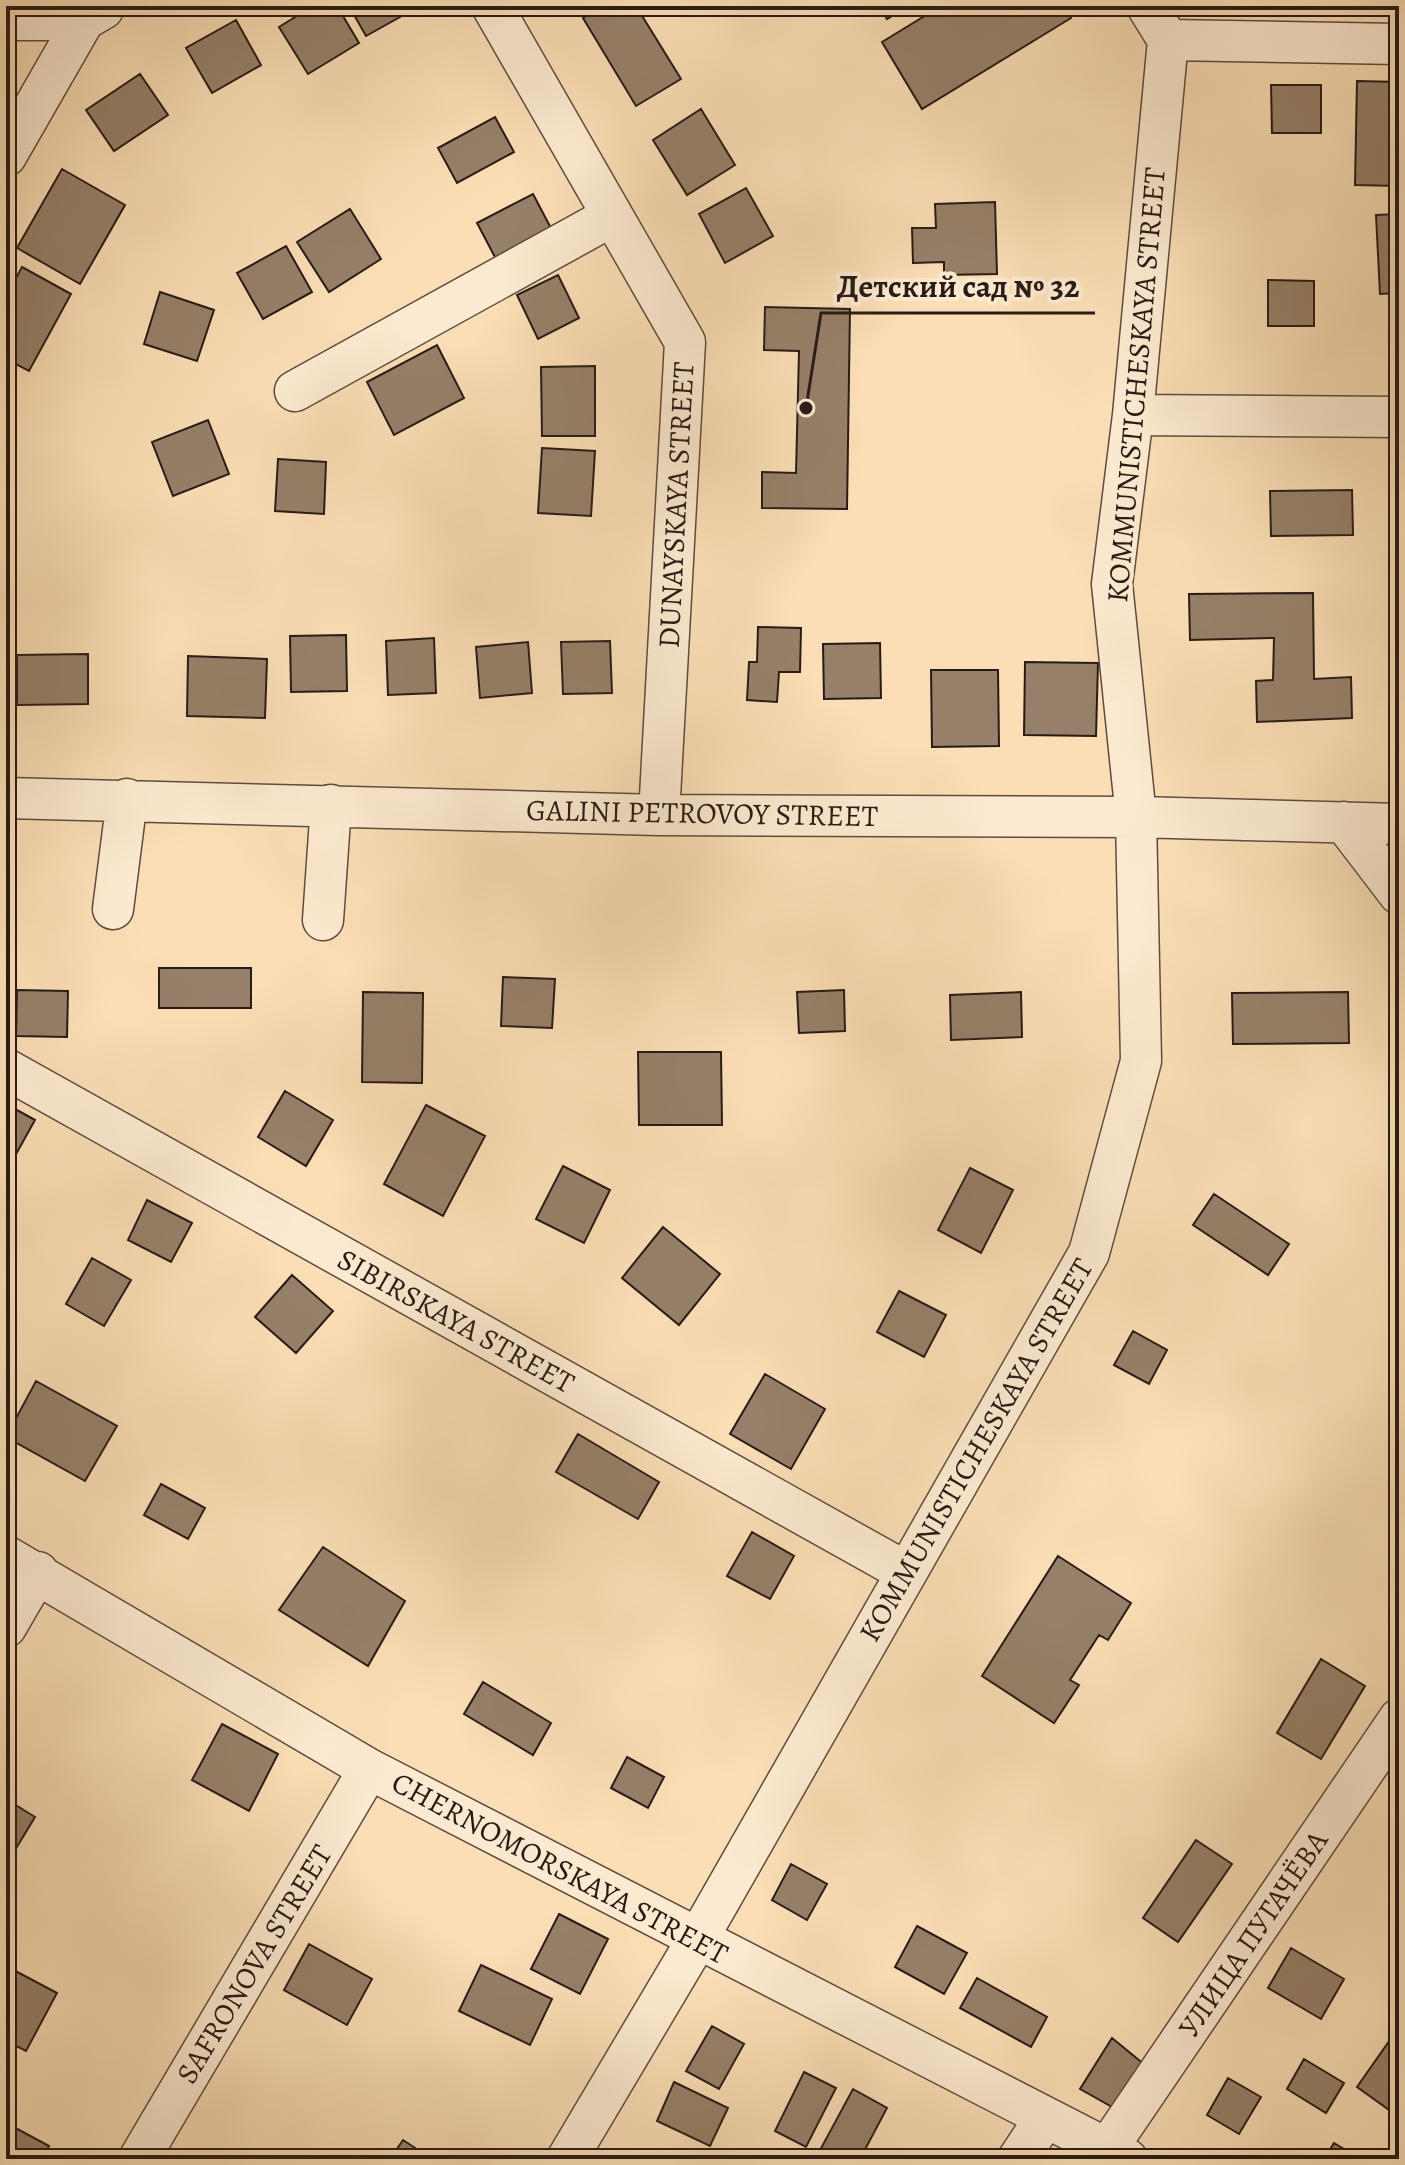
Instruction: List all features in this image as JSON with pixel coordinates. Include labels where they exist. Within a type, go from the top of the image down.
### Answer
[{"type":"street","name":"DUNAYSKAYA STREET","points":[[492,6],[685,342],[659,815]]},
{"type":"street","points":[[1147,6],[1168,40],[1399,44]]},
{"type":"street","points":[[6,20],[96,13]]},
{"type":"street","points":[[6,156],[96,13]]},
{"type":"street","name":"KOMMUNISTICHESKAYA STREET","points":[[567,2159],[697,1940],[1089,1253],[1141,1061],[1136,817],[1112,584],[1133,415],[1168,40]]},
{"type":"street","points":[[295,391],[612,216]]},
{"type":"street","points":[[1133,415],[1399,417]]},
{"type":"street","name":"GALINI PETROVOY STREET","points":[[6,798],[659,815],[1136,817],[1399,824]]},
{"type":"street","points":[[113,909],[127,799]]},
{"type":"street","points":[[323,920],[331,805]]},
{"type":"street","points":[[1344,822],[1399,894]]},
{"type":"street","name":"SIBIRSKAYA STREET","points":[[6,1069],[906,1572]]},
{"type":"street","points":[[6,1627],[22,1564]]},
{"type":"street","name":"CHERNOMORSKAYA STREET","points":[[22,1564],[369,1769],[1117,2154]]},
{"type":"street","name":"УЛИЦА ПУГАЧЁВА","points":[[1117,2154],[1399,1719]]},
{"type":"street","name":"SAFRONOVA STREET","points":[[139,2159],[369,1769]]},
{"type":"street","points":[[1018,2159],[1045,2118]]},
{"type":"building","points":[[313,6],[337,6],[359,43],[308,74],[279,27]]},
{"type":"building","points":[[349,6],[415,6],[416,8],[366,36]]},
{"type":"building","points":[[602,6],[636,6],[681,79],[636,106],[583,18]]},
{"type":"building","points":[[879,6],[908,6],[887,19]]},
{"type":"building","points":[[941,6],[1064,6],[1071,18],[922,109],[882,42]]},
{"type":"building","points":[[236,20],[261,65],[212,93],[186,48]]},
{"type":"building","points":[[140,74],[168,115],[114,151],[86,110]]},
{"type":"building","points":[[1357,81],[1399,82],[1399,186],[1355,185]]},
{"type":"building","points":[[1271,85],[1321,85],[1321,133],[1272,133]]},
{"type":"building","points":[[701,109],[735,165],[687,195],[653,140]]},
{"type":"building","points":[[495,117],[514,152],[457,183],[438,148]]},
{"type":"building","points":[[62,169],[125,205],[80,284],[17,248]]},
{"type":"building","points":[[746,188],[773,236],[725,263],[699,214]]},
{"type":"building","points":[[533,194],[553,232],[497,261],[477,223]]},
{"type":"building","points":[[995,202],[997,274],[944,275],[944,262],[913,263],[912,228],[936,228],[935,204]]},
{"type":"building","points":[[350,209],[381,259],[329,292],[297,242]]},
{"type":"building","points":[[1399,214],[1399,293],[1380,294],[1376,215]]},
{"type":"building","points":[[286,246],[312,292],[263,319],[237,273]]},
{"type":"building","points":[[22,267],[71,294],[29,371],[6,359],[6,296]]},
{"type":"building","points":[[558,275],[579,318],[538,339],[517,295]]},
{"type":"building","points":[[1268,280],[1314,281],[1314,326],[1268,326]]},
{"type":"building","points":[[160,292],[214,310],[197,361],[144,344]]},
{"type":"building","points":[[765,307],[850,309],[847,509],[762,508],[762,472],[796,473],[799,351],[764,350]]},
{"type":"building","points":[[437,345],[464,398],[394,435],[367,382]]},
{"type":"building","points":[[595,366],[595,436],[542,436],[541,367]]},
{"type":"building","points":[[208,420],[229,474],[173,496],[152,442]]},
{"type":"building","points":[[542,448],[595,451],[591,516],[538,513]]},
{"type":"building","points":[[278,459],[326,462],[324,514],[275,511]]},
{"type":"building","points":[[1352,490],[1353,535],[1271,536],[1270,491]]},
{"type":"building","points":[[1313,593],[1314,679],[1351,677],[1352,718],[1257,722],[1256,681],[1273,680],[1274,638],[1190,640],[1189,594]]},
{"type":"building","points":[[758,627],[801,628],[800,672],[779,672],[777,702],[747,700],[749,662],[757,662]]},
{"type":"building","points":[[346,635],[347,691],[291,692],[290,636]]},
{"type":"building","points":[[434,638],[436,693],[388,695],[386,641]]},
{"type":"building","points":[[610,641],[612,693],[563,694],[561,642]]},
{"type":"building","points":[[528,642],[532,693],[480,698],[476,647]]},
{"type":"building","points":[[880,643],[881,698],[824,699],[823,644]]},
{"type":"building","points":[[88,654],[88,704],[17,705],[17,655]]},
{"type":"building","points":[[188,656],[267,659],[265,718],[187,716]]},
{"type":"building","points":[[1025,662],[1098,663],[1096,736],[1024,735]]},
{"type":"building","points":[[931,670],[998,670],[999,746],[932,747]]},
{"type":"building","points":[[159,968],[251,968],[251,1008],[159,1008]]},
{"type":"building","points":[[503,977],[555,979],[552,1028],[501,1026]]},
{"type":"building","points":[[17,990],[68,991],[67,1037],[16,1036]]},
{"type":"building","points":[[844,990],[845,1031],[799,1033],[797,992]]},
{"type":"building","points":[[363,992],[423,993],[422,1083],[362,1082]]},
{"type":"building","points":[[1021,992],[1022,1037],[951,1040],[950,995]]},
{"type":"building","points":[[1348,992],[1349,1043],[1233,1044],[1232,993]]},
{"type":"building","points":[[638,1052],[721,1052],[722,1125],[639,1125]]},
{"type":"building","points":[[285,1091],[333,1120],[306,1166],[258,1137]]},
{"type":"building","points":[[6,1104],[35,1120],[15,1156],[6,1152]]},
{"type":"building","points":[[426,1105],[485,1136],[443,1216],[384,1184]]},
{"type":"building","points":[[563,1166],[610,1190],[584,1243],[536,1219]]},
{"type":"building","points":[[970,1168],[1013,1190],[981,1253],[938,1230]]},
{"type":"building","points":[[1214,1194],[1289,1244],[1268,1275],[1193,1225]]},
{"type":"building","points":[[147,1200],[192,1223],[171,1262],[128,1240]]},
{"type":"building","points":[[663,1227],[720,1274],[679,1325],[622,1278]]},
{"type":"building","points":[[92,1258],[131,1280],[104,1326],[66,1304]]},
{"type":"building","points":[[292,1275],[333,1311],[296,1353],[255,1317]]},
{"type":"building","points":[[899,1291],[946,1315],[924,1357],[877,1332]]},
{"type":"building","points":[[1133,1331],[1167,1350],[1149,1384],[1114,1365]]},
{"type":"building","points":[[765,1374],[825,1409],[791,1469],[730,1434]]},
{"type":"building","points":[[36,1381],[117,1426],[85,1481],[6,1437]]},
{"type":"building","points":[[578,1434],[659,1482],[638,1519],[556,1472]]},
{"type":"building","points":[[161,1484],[205,1508],[188,1539],[144,1515]]},
{"type":"building","points":[[752,1532],[794,1556],[770,1599],[727,1576]]},
{"type":"building","points":[[323,1547],[405,1601],[368,1666],[279,1610]]},
{"type":"building","points":[[1058,1556],[1131,1603],[1108,1640],[1099,1635],[1070,1680],[1079,1685],[1054,1723],[982,1676]]},
{"type":"building","points":[[1321,1659],[1365,1686],[1321,1759],[1277,1733]]},
{"type":"building","points":[[483,1682],[551,1723],[533,1755],[464,1714]]},
{"type":"building","points":[[222,1724],[278,1754],[249,1811],[192,1780]]},
{"type":"building","points":[[627,1757],[664,1777],[648,1808],[611,1788]]},
{"type":"building","points":[[6,1799],[35,1817],[6,1865]]},
{"type":"building","points":[[1196,1840],[1232,1864],[1178,1942],[1143,1918]]},
{"type":"building","points":[[791,1864],[827,1884],[807,1920],[772,1900]]},
{"type":"building","points":[[559,1914],[608,1939],[580,1994],[531,1969]]},
{"type":"building","points":[[917,1926],[967,1953],[944,1994],[895,1967]]},
{"type":"building","points":[[309,1944],[372,1979],[347,2025],[284,1990]]},
{"type":"building","points":[[1291,1948],[1344,1979],[1321,2019],[1268,1988]]},
{"type":"building","points":[[481,1965],[552,1999],[530,2045],[459,2011]]},
{"type":"building","points":[[6,1966],[57,1993],[26,2051],[6,2041]]},
{"type":"building","points":[[977,1978],[1047,2017],[1031,2047],[960,2008]]},
{"type":"building","points":[[712,2026],[744,2044],[719,2089],[686,2071]]},
{"type":"building","points":[[1399,2027],[1399,2117],[1357,2087]]},
{"type":"building","points":[[1112,2038],[1151,2070],[1121,2112],[1080,2089]]},
{"type":"building","points":[[1304,2059],[1344,2083],[1326,2113],[1287,2089]]},
{"type":"building","points":[[804,2072],[836,2088],[806,2147],[775,2131]]},
{"type":"building","points":[[1228,2078],[1261,2097],[1239,2134],[1207,2115]]},
{"type":"building","points":[[674,2082],[728,2108],[710,2146],[657,2121]]},
{"type":"building","points":[[853,2089],[887,2108],[860,2159],[832,2159],[819,2152]]},
{"type":"building","points":[[8,2124],[49,2146],[42,2159],[6,2159]]},
{"type":"building","points":[[403,2140],[432,2159],[390,2159]]},
{"type":"building","points":[[1334,2143],[1361,2159],[1324,2159]]},
{"type":"place","name":"Детский сад № 32","points":[[806,408]]}]
